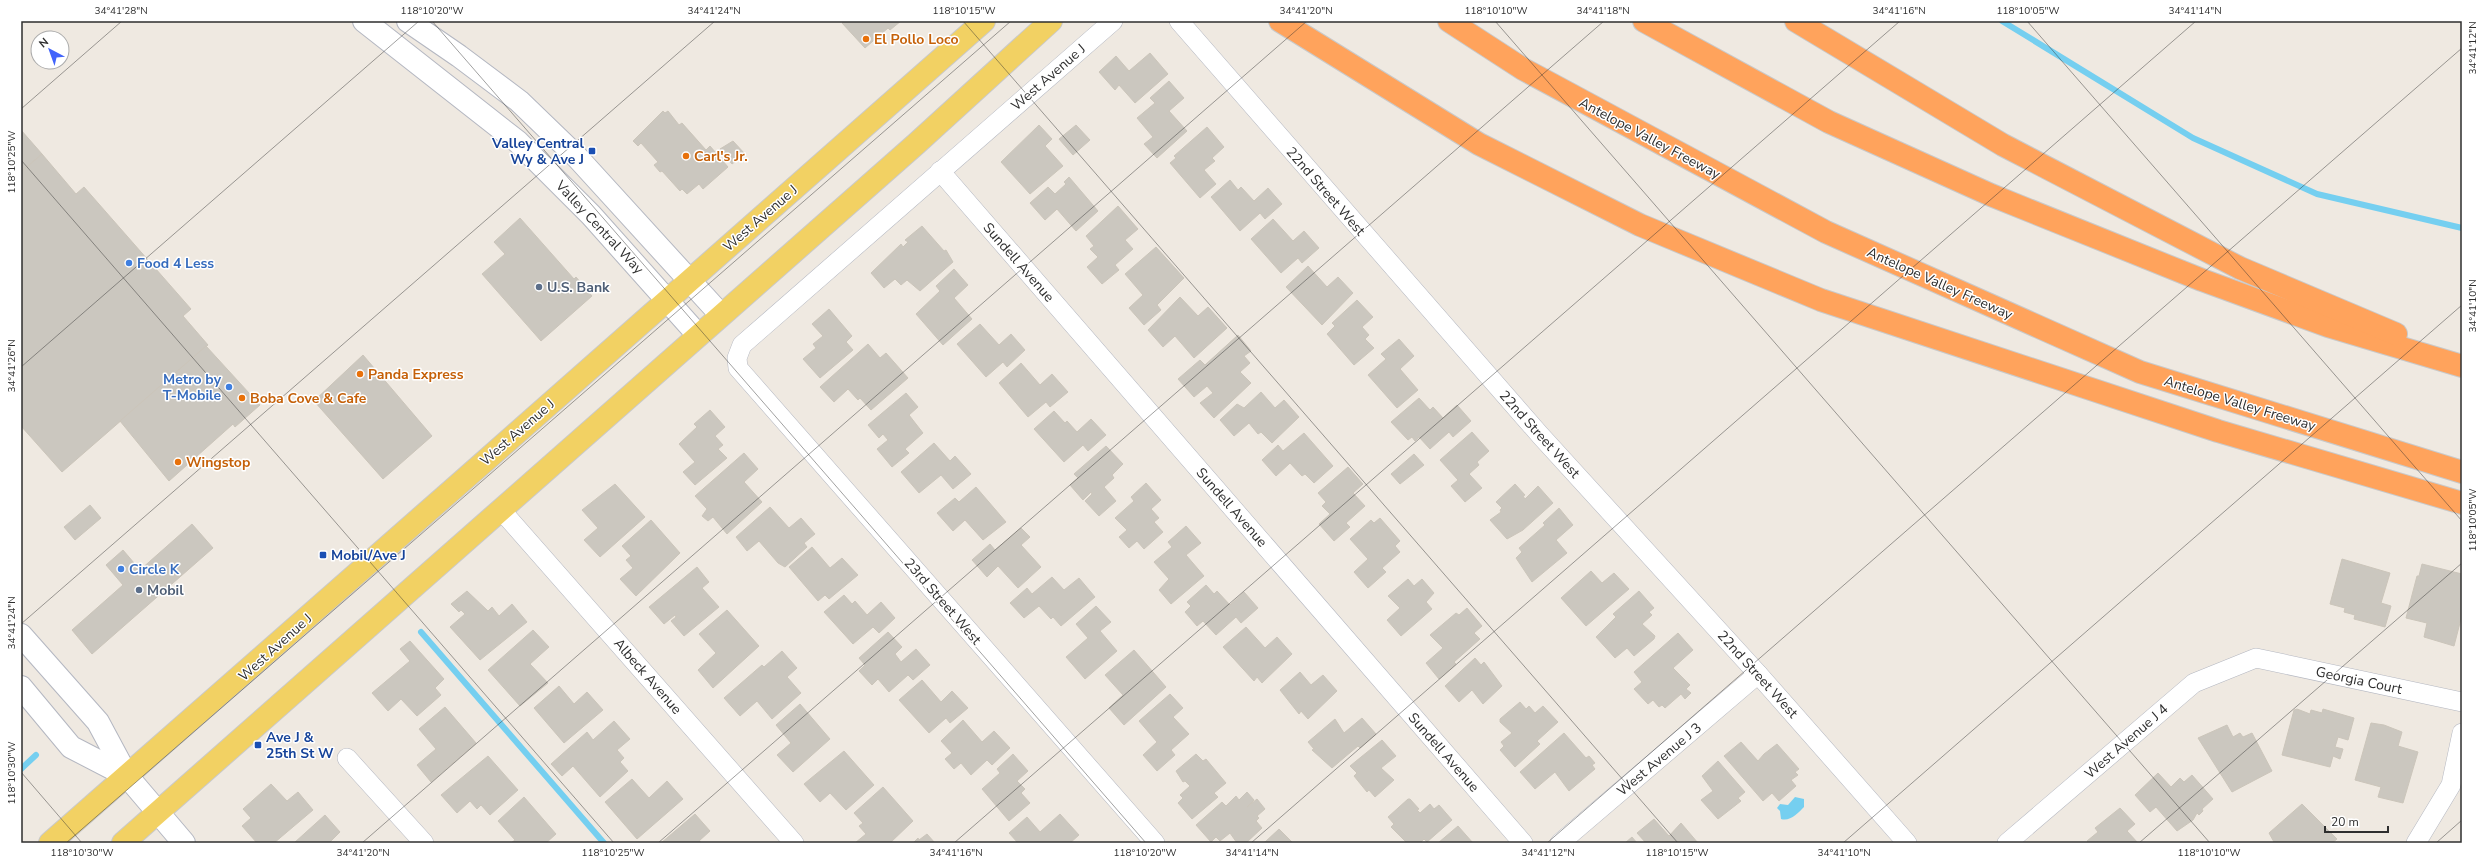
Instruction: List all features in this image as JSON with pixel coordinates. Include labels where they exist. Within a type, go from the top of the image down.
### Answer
[{"type":"highway","points":[[1280,21],[1479,144],[1640,225],[1822,300],[2218,431],[2462,503]]},
{"type":"highway","name":"Antelope Valley Freeway","points":[[1449,21],[1524,69],[1834,236],[2140,372],[2462,472]]},
{"type":"highway","points":[[1644,21],[1829,122],[1991,195],[2202,280],[2313,321],[2462,366]]},
{"type":"highway","points":[[1796,21],[2003,145],[2240,268],[2462,362]]},
{"type":"main road","name":"West Avenue J","points":[[50,843],[984,21]]},
{"type":"main road","points":[[123,843],[916,144],[1051,21]]},
{"type":"street","name":"Valley Central Way","points":[[364,21],[518,142],[591,215],[698,335]]},
{"type":"street","points":[[408,21],[459,56],[519,102],[576,156],[721,315]]},
{"type":"street","name":"West Avenue J","points":[[737,358],[742,345],[1113,21]]},
{"type":"street","name":"22nd Street West","points":[[1179,21],[1540,436],[1758,674],[1907,843]]},
{"type":"street","name":"Sundell Avenue","points":[[940,171],[1523,843]]},
{"type":"street","name":"23rd Street West","points":[[737,358],[738,368],[1155,843]]},
{"type":"street","name":"Albeck Avenue","points":[[501,510],[794,843]]},
{"type":"street","points":[[21,635],[98,722],[127,776],[184,843]]},
{"type":"street","name":"Georgia Court","points":[[2256,658],[2462,702]]},
{"type":"street","name":"West Avenue J 4","points":[[2008,843],[2194,683],[2256,658]]},
{"type":"street","name":"West Avenue J 3","points":[[1560,843],[1758,674]]},
{"type":"street","points":[[21,687],[71,747],[127,776]]},
{"type":"street","points":[[2416,843],[2451,785],[2462,733]]},
{"type":"street","points":[[348,758],[424,843]]},
{"type":"water","points":[[1795,797],[1804,799],[1804,807],[1791,818],[1784,820],[1781,819],[1780,811],[1777,808],[1780,804],[1788,805]]},
{"type":"building","name":"El Pollo Loco","points":[[844,21],[901,21],[890,30],[888,28],[865,48],[842,23]]},
{"type":"building","points":[[1150,53],[1168,74],[1135,103],[1119,85],[1115,90],[1099,72],[1116,56],[1129,71]]},
{"type":"building","points":[[1169,81],[1184,98],[1169,111],[1187,131],[1157,158],[1144,144],[1153,137],[1137,118],[1155,103],[1150,98]]},
{"type":"building","name":"Carl's Jr.","points":[[663,111],[665,113],[668,111],[679,125],[682,123],[706,150],[710,146],[728,167],[703,189],[699,184],[687,194],[682,189],[680,191],[662,171],[660,172],[654,165],[658,162],[641,143],[638,146],[633,141]]},
{"type":"building","points":[[1039,125],[1052,139],[1045,146],[1063,166],[1030,194],[1001,162]]},
{"type":"building","points":[[1076,125],[1090,140],[1073,155],[1059,139]]},
{"type":"building","points":[[1207,127],[1224,147],[1212,158],[1215,161],[1204,170],[1216,184],[1200,198],[1170,163],[1176,158],[1174,156]]},
{"type":"building","points":[[21,130],[42,154],[21,172]]},
{"type":"building","points":[[733,141],[745,154],[732,164],[720,149]]},
{"type":"building","points":[[42,154],[76,194],[84,187],[191,309],[183,316],[208,345],[62,472],[21,426],[21,172]]},
{"type":"building","points":[[1069,177],[1098,211],[1076,231],[1057,209],[1045,220],[1030,203],[1048,187],[1055,194],[1066,184],[1064,182]]},
{"type":"building","points":[[1230,180],[1238,190],[1241,187],[1254,201],[1268,188],[1282,204],[1265,219],[1260,213],[1240,231],[1211,197]]},
{"type":"building","points":[[1118,206],[1138,229],[1125,240],[1133,249],[1115,265],[1119,270],[1102,284],[1087,267],[1098,257],[1090,249],[1094,246],[1086,236]]},
{"type":"building","name":"U.S. Bank","points":[[520,218],[574,279],[576,277],[592,296],[541,341],[482,274],[505,254],[494,242]]},
{"type":"building","points":[[1273,219],[1293,241],[1304,231],[1319,248],[1302,263],[1298,258],[1281,273],[1251,239]]},
{"type":"building","points":[[922,226],[944,251],[946,250],[953,262],[920,291],[907,280],[901,285],[895,279],[884,288],[871,273],[901,244],[903,247],[908,242],[905,240]]},
{"type":"building","points":[[1156,247],[1184,278],[1157,305],[1161,310],[1144,325],[1129,308],[1143,295],[1125,274]]},
{"type":"building","points":[[1308,266],[1327,287],[1338,277],[1353,293],[1322,325],[1286,287]]},
{"type":"building","points":[[954,269],[968,285],[954,298],[972,319],[943,345],[916,314],[940,291],[936,286]]},
{"type":"building","points":[[1180,297],[1198,316],[1208,307],[1227,328],[1194,358],[1175,336],[1163,347],[1148,330]]},
{"type":"building","points":[[1357,300],[1373,317],[1362,327],[1369,335],[1365,339],[1374,348],[1354,365],[1327,334],[1335,326],[1332,323]]},
{"type":"building","points":[[829,309],[852,336],[846,342],[853,350],[820,378],[803,359],[816,348],[813,344],[823,336],[812,324]]},
{"type":"building","points":[[980,324],[999,345],[1011,334],[1025,350],[1007,367],[1003,362],[986,377],[957,344]]},
{"type":"building","points":[[1238,335],[1251,351],[1244,356],[1250,363],[1240,372],[1251,383],[1214,418],[1200,403],[1213,393],[1207,386],[1194,397],[1178,379],[1200,360],[1205,365]]},
{"type":"building","points":[[1399,339],[1414,356],[1400,369],[1418,390],[1397,408],[1368,375],[1386,359],[1381,354]]},
{"type":"building","points":[[868,344],[880,358],[886,353],[908,378],[871,410],[860,398],[858,400],[848,389],[834,402],[820,387]]},
{"type":"building","points":[[206,346],[260,405],[235,427],[233,424],[169,481],[120,421]]},
{"type":"building","points":[[363,355],[432,436],[383,479],[314,401]]},
{"type":"building","points":[[1021,363],[1040,385],[1052,374],[1068,392],[1050,407],[1046,402],[1028,417],[999,383]]},
{"type":"building","points":[[1261,392],[1275,408],[1284,400],[1299,417],[1272,443],[1261,432],[1258,434],[1249,423],[1234,436],[1220,420],[1237,404],[1244,408]]},
{"type":"building","points":[[906,393],[918,407],[909,415],[923,433],[905,449],[909,453],[892,467],[877,449],[888,440],[883,434],[879,438],[868,425]]},
{"type":"building","points":[[1419,398],[1430,410],[1433,407],[1443,418],[1457,405],[1471,421],[1453,437],[1449,432],[1430,449],[1419,437],[1415,441],[1412,437],[1408,440],[1391,422]]},
{"type":"building","points":[[710,410],[725,427],[715,436],[723,445],[718,449],[727,458],[695,485],[683,472],[695,462],[679,444],[697,427],[694,424]]},
{"type":"building","points":[[1054,411],[1065,423],[1067,421],[1077,432],[1091,419],[1106,435],[1088,451],[1083,445],[1064,462],[1034,429]]},
{"type":"building","points":[[1472,432],[1489,451],[1477,462],[1479,465],[1469,474],[1482,488],[1465,502],[1451,486],[1458,480],[1440,460]]},
{"type":"building","points":[[1304,433],[1333,466],[1314,483],[1305,474],[1302,476],[1290,463],[1276,476],[1262,460],[1278,445],[1283,451]]},
{"type":"building","points":[[934,443],[950,461],[955,456],[971,474],[953,489],[941,475],[919,493],[901,472]]},
{"type":"building","points":[[1106,446],[1123,464],[1112,475],[1114,478],[1104,487],[1116,501],[1099,516],[1085,501],[1092,494],[1091,492],[1083,500],[1070,485],[1078,478],[1074,474]]},
{"type":"building","points":[[744,453],[758,469],[744,482],[762,502],[727,534],[713,517],[708,521],[702,516],[707,509],[695,496]]},
{"type":"building","points":[[1414,454],[1424,465],[1400,484],[1391,474]]},
{"type":"building","points":[[1348,467],[1363,484],[1353,493],[1365,506],[1346,523],[1350,527],[1334,541],[1319,524],[1330,514],[1322,506],[1326,502],[1318,493]]},
{"type":"building","points":[[1146,483],[1161,500],[1151,509],[1159,518],[1154,522],[1163,532],[1144,549],[1137,541],[1129,548],[1119,537],[1127,530],[1115,518],[1134,501],[1131,497]]},
{"type":"building","points":[[615,484],[645,517],[600,557],[584,540],[598,528],[582,510]]},
{"type":"building","points":[[1515,484],[1525,495],[1523,496],[1525,499],[1538,486],[1553,503],[1523,530],[1507,539],[1490,520],[1501,512],[1500,510],[1502,508],[1496,502]]},
{"type":"building","points":[[976,487],[1006,522],[983,540],[965,520],[953,531],[937,513],[955,498],[959,502]]},
{"type":"building","points":[[90,505],[101,518],[75,540],[64,527]]},
{"type":"building","points":[[770,507],[789,528],[801,518],[815,534],[804,543],[807,547],[785,567],[778,563],[759,541],[747,551],[736,537]]},
{"type":"building","points":[[1559,508],[1573,525],[1556,540],[1567,553],[1532,582],[1516,558],[1522,552],[1519,548],[1545,525],[1543,523]]},
{"type":"building","points":[[1380,518],[1400,541],[1395,546],[1400,552],[1382,568],[1386,572],[1368,588],[1354,572],[1368,559],[1350,539],[1371,520],[1374,523]]},
{"type":"building","points":[[651,520],[680,553],[636,596],[620,579],[633,568],[626,560],[631,556],[622,546]]},
{"type":"building","points":[[192,524],[213,548],[92,654],[72,630],[123,585],[106,565],[123,550],[140,570]]},
{"type":"building","points":[[1186,526],[1201,543],[1186,555],[1204,576],[1171,604],[1159,590],[1169,579],[1154,562],[1172,547],[1168,542]]},
{"type":"building","points":[[1021,528],[1030,537],[1021,545],[1041,567],[1018,588],[998,566],[987,577],[972,560],[990,544],[995,550]]},
{"type":"building","points":[[812,547],[830,568],[842,558],[858,575],[829,599],[825,595],[818,601],[789,567]]},
{"type":"building","points":[[2342,559],[2390,573],[2381,603],[2391,606],[2385,627],[2354,619],[2355,615],[2344,612],[2345,608],[2330,604]]},
{"type":"building","points":[[2422,564],[2462,574],[2462,615],[2454,646],[2424,637],[2427,623],[2406,618],[2417,576],[2419,576]]},
{"type":"building","points":[[697,567],[709,582],[702,588],[719,607],[684,636],[671,621],[676,617],[675,615],[664,624],[649,607]]},
{"type":"building","points":[[1591,571],[1602,583],[1614,573],[1629,589],[1586,626],[1561,598]]},
{"type":"building","points":[[1052,577],[1064,590],[1079,578],[1095,597],[1061,626],[1053,617],[1051,619],[1039,606],[1024,618],[1010,603],[1027,588],[1032,594]]},
{"type":"building","points":[[1408,579],[1414,586],[1422,579],[1434,593],[1426,602],[1432,609],[1401,636],[1387,620],[1400,608],[1388,596]]},
{"type":"building","points":[[1206,585],[1214,594],[1217,591],[1230,605],[1244,592],[1258,608],[1241,623],[1236,617],[1216,635],[1203,621],[1197,626],[1185,612],[1191,606],[1187,602]]},
{"type":"building","points":[[467,591],[488,611],[492,607],[499,616],[512,604],[527,622],[480,660],[450,627],[465,614],[461,610],[459,612],[451,604]]},
{"type":"building","points":[[1639,591],[1654,608],[1649,612],[1652,615],[1642,624],[1655,636],[1654,639],[1634,656],[1627,648],[1615,658],[1596,637],[1616,617],[1613,614]]},
{"type":"building","points":[[844,595],[852,604],[855,601],[867,615],[881,602],[895,618],[879,633],[873,627],[853,644],[824,612]]},
{"type":"building","points":[[1096,606],[1111,622],[1100,631],[1117,651],[1085,679],[1066,657],[1088,638],[1076,624]]},
{"type":"building","points":[[1467,608],[1482,626],[1474,633],[1480,639],[1454,662],[1456,664],[1439,679],[1426,663],[1443,648],[1430,635],[1456,613],[1459,615]]},
{"type":"building","points":[[727,610],[759,646],[713,688],[698,670],[716,653],[699,634]]},
{"type":"building","points":[[1246,627],[1265,648],[1277,637],[1292,654],[1262,683],[1257,677],[1254,681],[1223,647]]},
{"type":"building","points":[[533,630],[549,647],[530,664],[548,683],[520,706],[488,670]]},
{"type":"building","points":[[888,632],[902,647],[895,654],[901,662],[916,649],[930,665],[913,680],[908,675],[889,692],[878,679],[872,685],[859,671],[865,665],[859,658]]},
{"type":"building","points":[[1678,633],[1693,650],[1673,668],[1690,685],[1686,689],[1691,693],[1685,699],[1681,694],[1665,708],[1662,705],[1659,707],[1653,700],[1648,704],[1634,689],[1642,682],[1634,672]]},
{"type":"building","points":[[410,641],[444,679],[435,688],[441,695],[417,716],[401,699],[388,711],[372,693],[410,661],[400,649]]},
{"type":"building","points":[[1134,650],[1166,687],[1124,725],[1109,708],[1123,695],[1105,675]]},
{"type":"building","points":[[782,651],[797,668],[787,677],[801,693],[772,719],[757,701],[740,716],[724,698],[762,665],[764,667]]},
{"type":"building","points":[[1475,658],[1481,665],[1484,662],[1502,686],[1483,704],[1472,690],[1459,702],[1445,686]]},
{"type":"building","points":[[1300,672],[1311,685],[1323,675],[1337,691],[1308,719],[1301,711],[1299,714],[1280,690]]},
{"type":"building","points":[[922,680],[941,702],[952,691],[968,708],[950,723],[946,718],[929,733],[899,700]]},
{"type":"building","points":[[559,686],[574,704],[587,692],[603,710],[564,743],[534,708]]},
{"type":"building","points":[[1170,694],[1183,708],[1173,717],[1189,734],[1171,750],[1175,755],[1157,771],[1143,755],[1157,742],[1139,721]]},
{"type":"building","points":[[1520,702],[1526,709],[1529,706],[1535,713],[1543,706],[1558,722],[1537,741],[1540,744],[1515,767],[1500,750],[1504,746],[1501,742],[1512,733],[1500,722],[1500,719]]},
{"type":"building","points":[[800,704],[830,739],[793,772],[777,755],[791,743],[776,725]]},
{"type":"building","points":[[445,707],[476,743],[431,782],[417,765],[436,749],[419,729]]},
{"type":"building","points":[[2297,709],[2310,714],[2311,710],[2322,713],[2323,709],[2354,718],[2348,740],[2338,737],[2335,747],[2343,749],[2340,759],[2333,756],[2330,767],[2282,755],[2294,710]]},
{"type":"building","points":[[1362,718],[1376,734],[1360,748],[1358,746],[1332,768],[1312,750],[1314,749],[1308,742],[1335,719],[1344,733]]},
{"type":"building","points":[[963,720],[982,742],[994,731],[1010,748],[992,765],[987,760],[971,775],[961,763],[954,769],[945,759],[952,753],[941,741]]},
{"type":"building","points":[[614,721],[630,739],[617,750],[624,758],[620,762],[628,771],[600,797],[573,766],[562,776],[551,764],[587,732],[593,740]]},
{"type":"building","points":[[2371,723],[2384,725],[2402,732],[2398,746],[2418,752],[2403,803],[2378,797],[2381,787],[2355,780]]},
{"type":"building","points":[[2227,725],[2233,737],[2240,733],[2243,737],[2252,733],[2272,771],[2232,792],[2198,738]]},
{"type":"building","points":[[1564,733],[1586,758],[1589,756],[1595,763],[1592,765],[1595,769],[1569,791],[1555,772],[1535,789],[1520,772]]},
{"type":"building","points":[[1382,740],[1396,756],[1381,768],[1394,780],[1375,797],[1369,790],[1367,792],[1354,776],[1357,773],[1350,766]]},
{"type":"building","points":[[1741,742],[1758,761],[1764,754],[1777,744],[1799,769],[1795,772],[1798,775],[1791,780],[1796,786],[1779,801],[1772,793],[1763,801],[1724,756]]},
{"type":"building","points":[[844,751],[874,785],[846,810],[830,793],[820,802],[804,784]]},
{"type":"building","points":[[1013,754],[1028,771],[1017,781],[1025,789],[1021,793],[1030,803],[1009,821],[982,789],[1000,773],[997,769]]},
{"type":"building","points":[[1196,754],[1203,761],[1206,759],[1226,783],[1214,793],[1218,797],[1192,819],[1178,803],[1183,798],[1180,795],[1190,786],[1185,781],[1183,782],[1176,771]]},
{"type":"building","points":[[488,756],[518,790],[490,815],[481,805],[477,809],[470,801],[457,813],[441,795]]},
{"type":"building","points":[[1718,761],[1745,792],[1738,798],[1741,801],[1718,819],[1701,800],[1713,791],[1702,776]]},
{"type":"building","points":[[2158,773],[2171,787],[2180,778],[2184,782],[2192,775],[2213,799],[2202,809],[2203,811],[2199,815],[2197,813],[2193,820],[2177,831],[2156,807],[2150,812],[2135,795]]},
{"type":"building","points":[[632,779],[649,798],[667,781],[683,799],[637,839],[605,802]]},
{"type":"building","points":[[271,784],[287,801],[298,792],[313,810],[274,843],[257,843],[242,826],[251,818],[243,809]]},
{"type":"building","points":[[883,787],[913,821],[890,843],[855,843],[866,834],[859,826],[863,823],[854,813]]},
{"type":"building","points":[[1247,792],[1254,800],[1247,807],[1257,799],[1265,809],[1257,816],[1259,818],[1256,821],[1262,828],[1246,843],[1237,843],[1230,833],[1220,841],[1216,837],[1211,842],[1196,825],[1222,802],[1226,806],[1236,796],[1239,800]]},
{"type":"building","points":[[524,797],[556,834],[546,843],[511,843],[515,840],[498,821]]},
{"type":"building","points":[[1408,799],[1410,799],[1419,809],[1417,810],[1420,813],[1430,804],[1434,809],[1439,805],[1452,820],[1427,842],[1424,839],[1420,843],[1407,843],[1391,827],[1394,824],[1388,817]]},
{"type":"building","points":[[2302,804],[2337,839],[2332,843],[2274,842],[2269,833]]},
{"type":"building","points":[[2120,808],[2135,824],[2127,831],[2138,843],[2089,843],[2087,841],[2098,832],[2095,828]]},
{"type":"building","points":[[695,814],[710,831],[699,841],[702,843],[661,843]]},
{"type":"building","points":[[1060,814],[1079,835],[1070,843],[1018,843],[1009,833],[1027,817],[1040,832]]},
{"type":"building","points":[[325,815],[340,832],[329,843],[294,843]]},
{"type":"building","points":[[1654,819],[1669,836],[1681,823],[1698,843],[1646,843],[1637,833]]},
{"type":"building","points":[[1458,826],[1473,843],[1438,843]]},
{"type":"building","points":[[1279,829],[1293,843],[1262,843],[1265,842]]},
{"type":"building","points":[[927,834],[935,843],[913,843],[918,838],[919,840]]},
{"type":"building","points":[[1632,837],[1637,843],[1625,843]]},
{"type":"waterway","points":[[2002,21],[2193,138],[2317,194],[2462,228]]},
{"type":"waterway","points":[[421,632],[604,843]]},
{"type":"waterway","points":[[21,769],[36,755]]},
{"type":"place","name":"El Pollo Loco","points":[[866,39]]},
{"type":"place","name":"Valley Central Wy & Ave J","points":[[592,151]]},
{"type":"place","name":"Carl's Jr.","points":[[686,156]]},
{"type":"place","name":"Food 4 Less","points":[[129,263]]},
{"type":"place","name":"U.S. Bank","points":[[539,287]]},
{"type":"place","name":"Panda Express","points":[[360,374]]},
{"type":"place","name":"Metro by T-Mobile","points":[[229,387]]},
{"type":"place","name":"Boba Cove & Cafe","points":[[242,398]]},
{"type":"place","name":"Wingstop","points":[[178,462]]},
{"type":"place","name":"Mobil/Ave J","points":[[323,555]]},
{"type":"place","name":"Circle K","points":[[121,569]]},
{"type":"place","name":"Mobil","points":[[139,590]]},
{"type":"place","name":"Ave J & 25th St W","points":[[258,745]]}]
